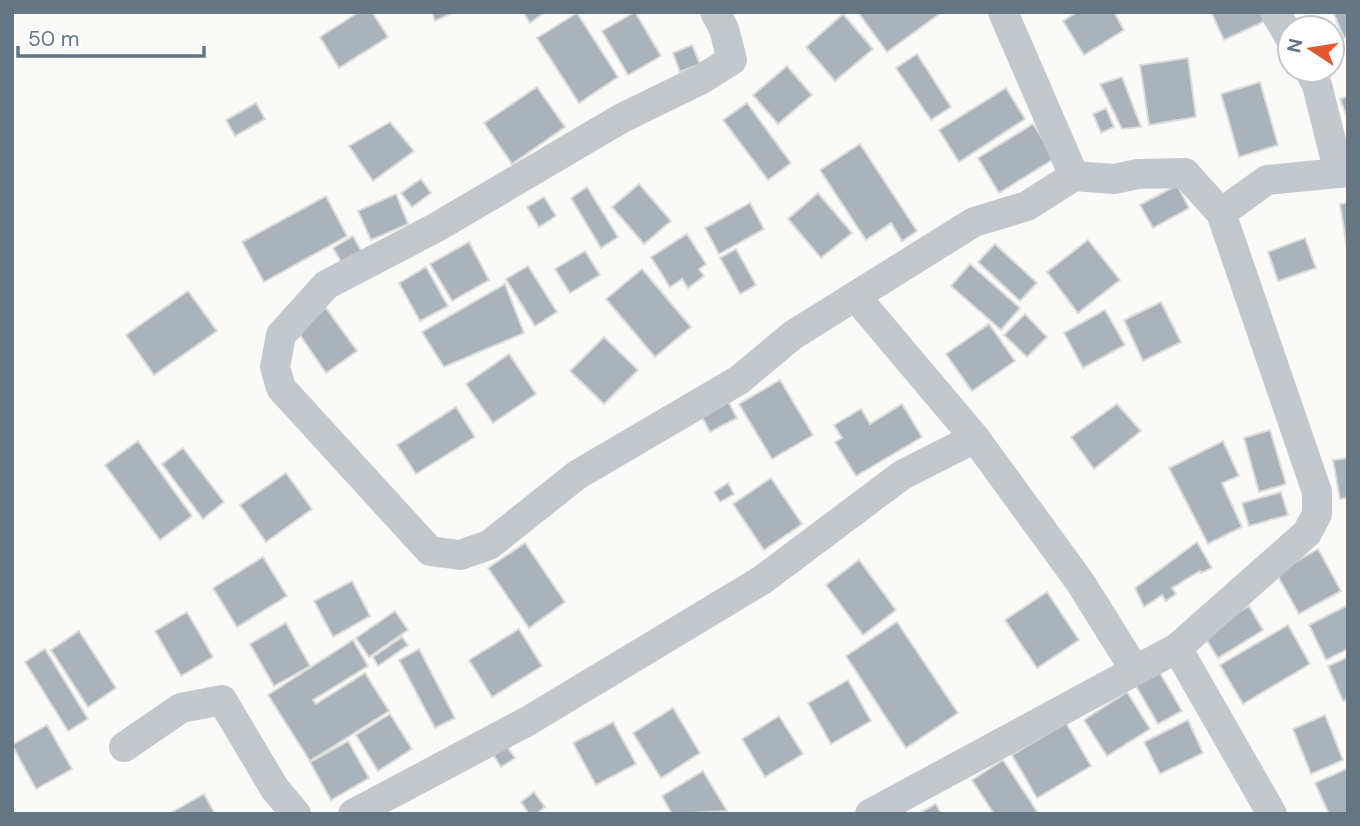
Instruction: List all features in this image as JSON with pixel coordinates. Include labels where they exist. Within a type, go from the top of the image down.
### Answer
[{"type":"street","points":[[715,12],[724,29],[732,60],[700,80],[622,118],[437,227],[326,285],[281,335],[275,367],[281,388],[430,551],[460,555],[489,545],[577,475],[739,380],[793,335],[974,222],[1027,206],[1074,176],[1114,179],[1138,174],[1185,173],[1221,213],[1317,492],[1317,514],[1307,533],[1177,648],[870,814]]},
{"type":"street","points":[[1003,12],[1074,176]]},
{"type":"street","points":[[1221,213],[1267,180],[1343,173],[1316,84]]},
{"type":"street","points":[[856,298],[975,438],[1080,582],[1135,670]]},
{"type":"street","points":[[353,814],[528,720],[751,587],[902,474],[975,438]]},
{"type":"street","points":[[1177,648],[1272,814]]},
{"type":"street","points":[[124,747],[181,708],[222,700],[275,789],[296,814]]},
{"type":"building","points":[[359,12],[372,12],[388,37],[339,68],[320,37]]},
{"type":"building","points":[[432,12],[455,12],[435,21]]},
{"type":"building","points":[[523,12],[545,12],[530,23]]},
{"type":"building","points":[[635,12],[661,56],[628,75],[602,31]]},
{"type":"building","points":[[858,12],[942,12],[887,52]]},
{"type":"building","points":[[1077,12],[1114,12],[1124,30],[1084,55],[1063,21]]},
{"type":"building","points":[[1211,12],[1261,12],[1265,21],[1224,40]]},
{"type":"building","points":[[1333,12],[1348,12],[1348,36],[1346,37],[1346,14]]},
{"type":"building","points":[[577,13],[618,77],[579,103],[537,38]]},
{"type":"building","points":[[843,14],[873,49],[835,81],[806,47]]},
{"type":"building","points":[[692,45],[700,64],[680,72],[673,53]]},
{"type":"building","points":[[917,54],[951,107],[931,120],[896,68]]},
{"type":"building","points":[[1188,58],[1196,117],[1149,125],[1140,65]]},
{"type":"building","points":[[787,66],[812,95],[778,124],[753,95]]},
{"type":"building","points":[[1122,77],[1141,127],[1122,129],[1100,84]]},
{"type":"building","points":[[1260,82],[1278,145],[1239,157],[1221,94]]},
{"type":"building","points":[[537,87],[565,127],[512,164],[484,123]]},
{"type":"building","points":[[1006,88],[1025,119],[959,162],[939,130]]},
{"type":"building","points":[[1348,96],[1348,120],[1340,99]]},
{"type":"building","points":[[256,103],[265,119],[235,136],[226,120]]},
{"type":"building","points":[[747,103],[791,163],[768,180],[723,120]]},
{"type":"building","points":[[1106,108],[1114,127],[1101,133],[1093,114]]},
{"type":"building","points":[[390,122],[414,151],[373,181],[349,146]]},
{"type":"building","points":[[1033,124],[1055,158],[999,193],[978,158]]},
{"type":"building","points":[[860,144],[917,231],[902,241],[891,223],[866,240],[820,170]]},
{"type":"building","points":[[421,179],[431,193],[412,207],[401,193]]},
{"type":"building","points":[[639,184],[671,221],[644,244],[612,207]]},
{"type":"building","points":[[1177,185],[1189,208],[1153,228],[1140,205]]},
{"type":"building","points":[[587,187],[618,237],[601,248],[571,198]]},
{"type":"building","points":[[818,193],[852,233],[821,258],[788,219]]},
{"type":"building","points":[[396,194],[408,224],[371,240],[358,211]]},
{"type":"building","points":[[326,196],[347,236],[264,282],[242,242]]},
{"type":"building","points":[[544,197],[556,216],[539,227],[527,207]]},
{"type":"building","points":[[750,203],[764,229],[719,254],[705,228]]},
{"type":"building","points":[[1348,203],[1348,255],[1340,204]]},
{"type":"building","points":[[687,234],[706,264],[699,269],[704,276],[688,288],[682,279],[670,287],[651,257]]},
{"type":"building","points":[[353,236],[363,254],[343,265],[333,248]]},
{"type":"building","points":[[1305,238],[1316,268],[1278,281],[1268,252]]},
{"type":"building","points":[[1088,240],[1120,280],[1078,313],[1047,272]]},
{"type":"building","points":[[469,242],[489,280],[452,301],[430,264]]},
{"type":"building","points":[[995,244],[1037,283],[1020,301],[978,262]]},
{"type":"building","points":[[736,249],[756,285],[740,294],[720,258]]},
{"type":"building","points":[[585,251],[600,275],[570,293],[555,269]]},
{"type":"building","points":[[970,264],[1020,308],[1001,330],[951,286]]},
{"type":"building","points":[[528,266],[557,312],[535,326],[506,279]]},
{"type":"building","points":[[426,267],[448,306],[420,321],[399,283]]},
{"type":"building","points":[[642,269],[691,327],[655,357],[606,299]]},
{"type":"building","points":[[505,284],[524,333],[444,367],[422,332]]},
{"type":"building","points":[[188,291],[217,331],[154,375],[126,335]]},
{"type":"building","points":[[1161,302],[1181,342],[1143,361],[1124,320]]},
{"type":"building","points":[[326,308],[357,351],[326,373],[296,329]]},
{"type":"building","points":[[1105,310],[1125,345],[1083,368],[1064,333]]},
{"type":"building","points":[[1025,314],[1047,337],[1027,357],[1004,335]]},
{"type":"building","points":[[989,324],[1015,361],[972,391],[946,354]]},
{"type":"building","points":[[604,337],[638,370],[604,404],[570,371]]},
{"type":"building","points":[[509,354],[536,394],[493,423],[466,384]]},
{"type":"building","points":[[780,380],[813,435],[772,459],[739,404]]},
{"type":"building","points":[[728,401],[737,418],[710,432],[701,415]]},
{"type":"building","points":[[902,404],[922,437],[856,476],[835,442],[842,438],[834,425],[861,409],[870,424]]},
{"type":"building","points":[[1117,404],[1141,431],[1094,469],[1071,437]]},
{"type":"building","points":[[456,407],[475,437],[416,474],[397,445]]},
{"type":"building","points":[[1270,430],[1286,484],[1259,492],[1244,438]]},
{"type":"building","points":[[138,441],[192,516],[160,540],[105,465]]},
{"type":"building","points":[[1223,441],[1239,476],[1222,483],[1242,527],[1208,544],[1169,468]]},
{"type":"building","points":[[183,448],[224,502],[203,519],[162,464]]},
{"type":"building","points":[[1348,458],[1348,498],[1340,499],[1333,460]]},
{"type":"building","points":[[286,473],[312,509],[266,542],[240,505]]},
{"type":"building","points":[[771,478],[802,524],[764,550],[733,504]]},
{"type":"building","points":[[728,483],[734,494],[720,502],[714,492]]},
{"type":"building","points":[[1281,492],[1288,515],[1249,526],[1242,503]]},
{"type":"building","points":[[1197,542],[1212,568],[1201,573],[1200,571],[1172,588],[1176,594],[1166,601],[1162,595],[1144,607],[1135,588]]},
{"type":"building","points":[[525,543],[565,602],[529,628],[488,568]]},
{"type":"building","points":[[1318,549],[1341,591],[1299,614],[1276,573]]},
{"type":"building","points":[[263,557],[287,596],[237,627],[213,588]]},
{"type":"building","points":[[859,560],[896,610],[863,635],[826,585]]},
{"type":"building","points":[[352,581],[370,616],[333,637],[314,601]]},
{"type":"building","points":[[1047,592],[1079,640],[1037,668],[1005,620]]},
{"type":"building","points":[[1348,605],[1348,649],[1326,660],[1309,625]]},
{"type":"building","points":[[1249,606],[1263,630],[1218,658],[1203,634]]},
{"type":"building","points":[[395,611],[408,630],[369,657],[356,638]]},
{"type":"building","points":[[187,612],[213,657],[181,676],[155,631]]},
{"type":"building","points":[[897,622],[958,713],[906,748],[846,656]]},
{"type":"building","points":[[286,623],[310,666],[274,686],[250,644]]},
{"type":"building","points":[[1288,625],[1310,664],[1243,704],[1220,665]]},
{"type":"building","points":[[519,629],[542,666],[492,697],[469,660]]},
{"type":"building","points":[[79,631],[116,688],[88,707],[51,650]]},
{"type":"building","points":[[402,637],[408,645],[378,666],[373,657]]},
{"type":"building","points":[[353,640],[368,666],[313,700],[316,704],[365,673],[389,711],[310,761],[268,695]]},
{"type":"building","points":[[45,649],[88,719],[68,731],[25,662]]},
{"type":"building","points":[[419,649],[455,718],[435,728],[399,660]]},
{"type":"building","points":[[1348,657],[1348,699],[1343,701],[1328,666]]},
{"type":"building","points":[[1157,668],[1182,711],[1158,724],[1133,681]]},
{"type":"building","points":[[848,680],[871,721],[831,744],[808,703]]},
{"type":"building","points":[[1127,692],[1150,729],[1107,756],[1084,720]]},
{"type":"building","points":[[673,708],[700,753],[661,778],[633,733]]},
{"type":"building","points":[[390,714],[412,749],[378,771],[356,735]]},
{"type":"building","points":[[1325,715],[1343,760],[1311,774],[1293,729]]},
{"type":"building","points":[[779,716],[803,754],[765,777],[742,739]]},
{"type":"building","points":[[1188,720],[1203,753],[1160,774],[1144,742]]},
{"type":"building","points":[[613,722],[636,764],[596,785],[573,743]]},
{"type":"building","points":[[1066,723],[1091,766],[1037,798],[1012,755]]},
{"type":"building","points":[[47,725],[72,769],[36,789],[12,745]]},
{"type":"building","points":[[348,741],[369,778],[331,800],[310,762]]},
{"type":"building","points":[[505,744],[515,758],[501,767],[492,753]]},
{"type":"building","points":[[1003,760],[1038,814],[994,814],[972,780]]},
{"type":"building","points":[[1348,768],[1348,814],[1329,814],[1315,783]]},
{"type":"building","points":[[703,771],[727,811],[672,814],[662,796]]},
{"type":"building","points":[[534,792],[545,807],[536,814],[529,814],[521,802]]},
{"type":"building","points":[[204,794],[215,814],[169,814]]},
{"type":"building","points":[[936,804],[941,814],[918,814]]}]
